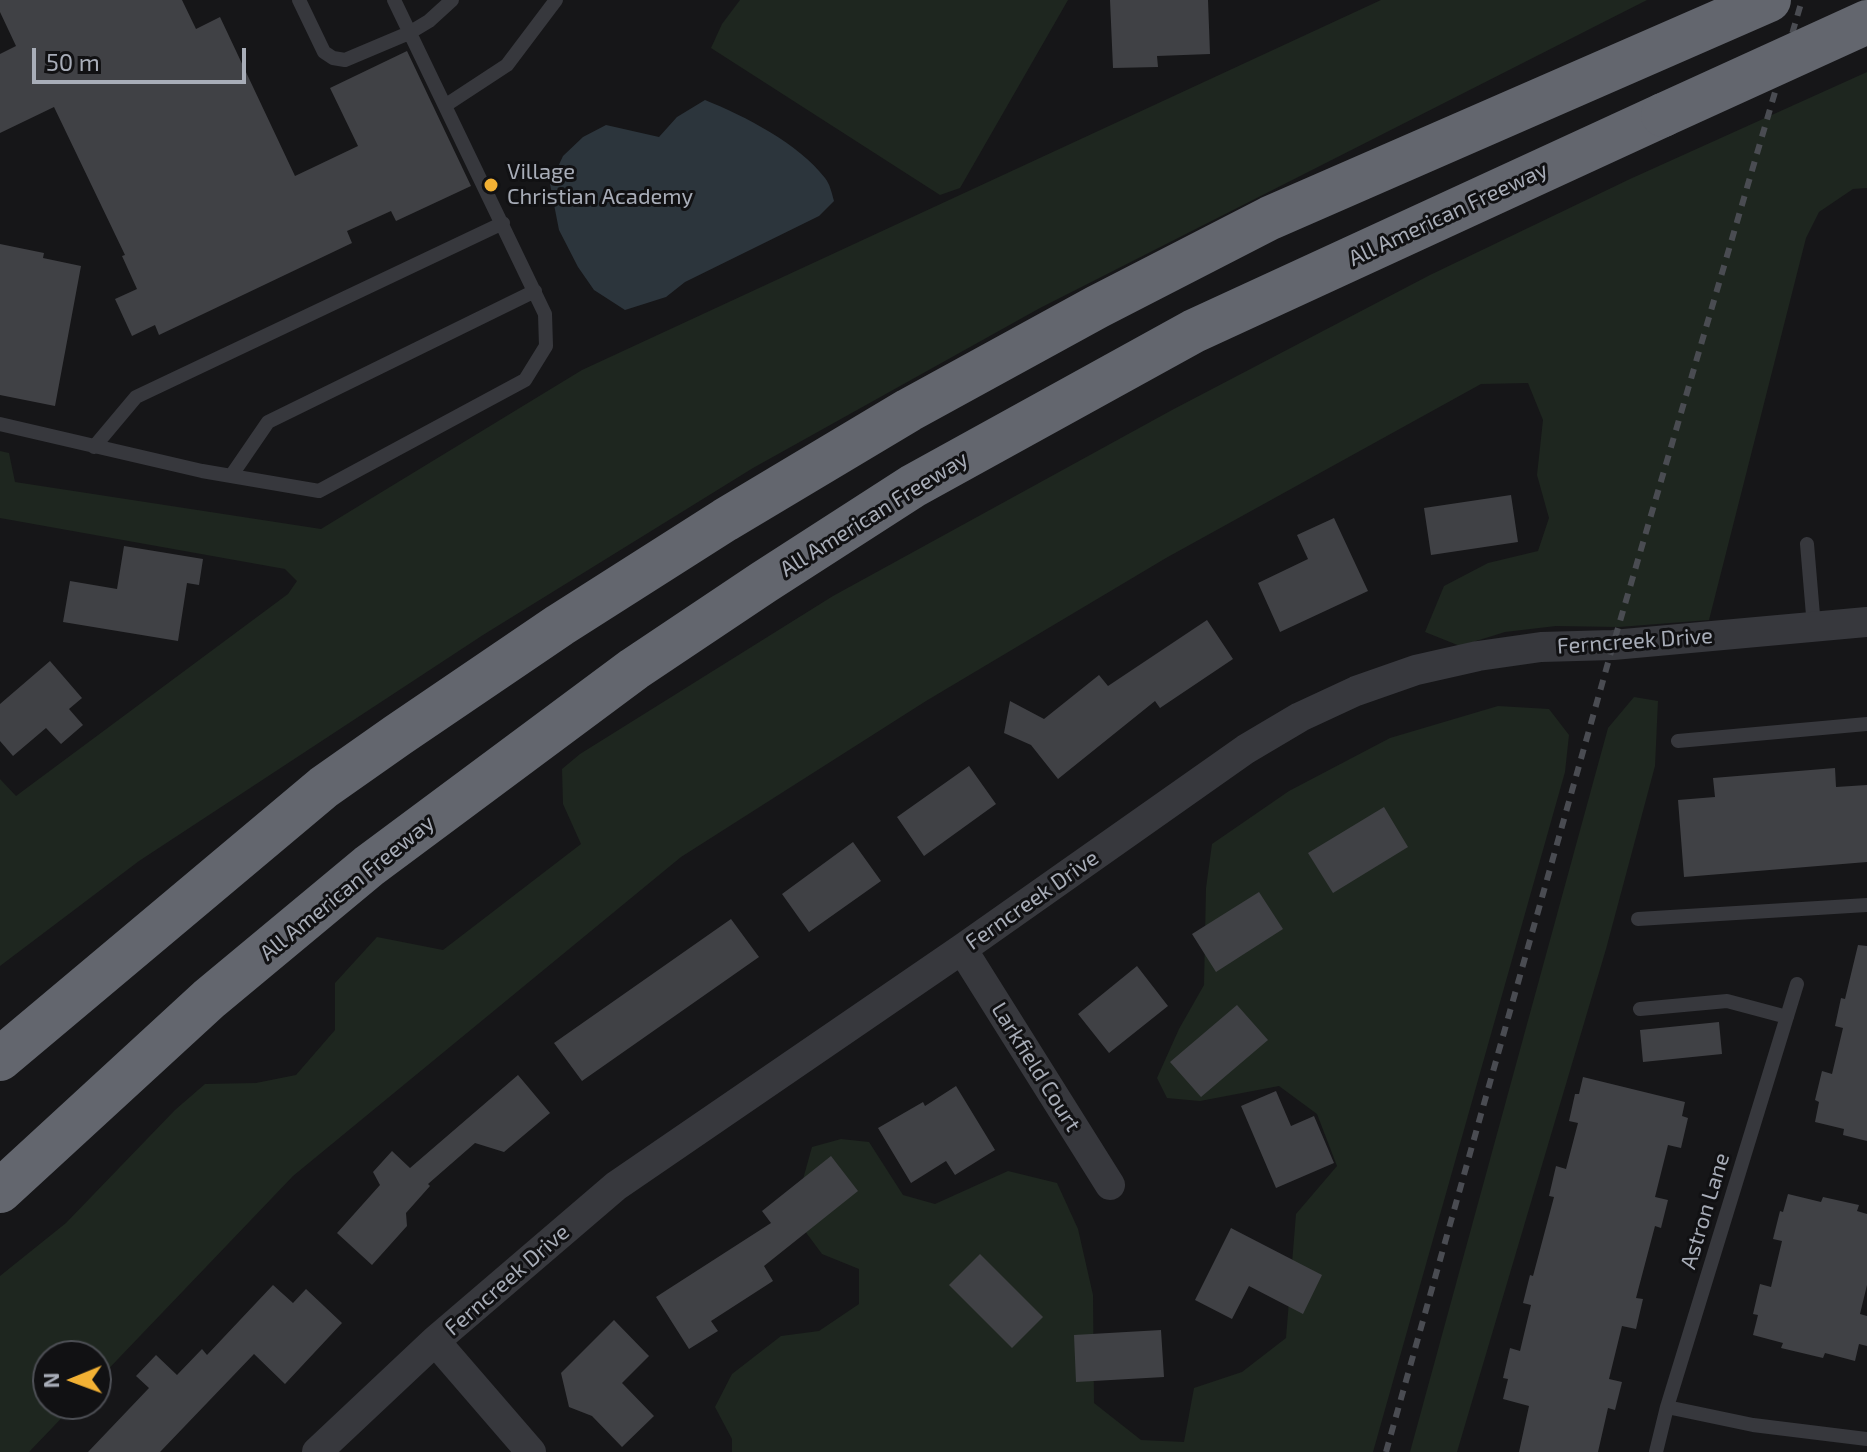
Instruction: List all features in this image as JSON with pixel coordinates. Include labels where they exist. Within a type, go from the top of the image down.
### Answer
[{"type":"highway","points":[[0,1059],[324,787],[560,625],[725,520],[909,410],[1097,307],[1270,218],[1769,0]]},
{"type":"highway","name":"All American Freeway","points":[[0,1191],[209,999],[369,866],[634,669],[913,486],[1194,331],[1867,22]]},
{"type":"street","name":"Ferncreek Drive","points":[[317,1452],[435,1341],[616,1186],[962,949],[1246,749],[1300,717],[1356,691],[1416,670],[1478,656],[1541,647],[1613,645],[1867,622]]},
{"type":"street","name":"Larkfield Court","points":[[962,949],[1110,1185]]},
{"type":"street","points":[[435,1341],[531,1452]]},
{"type":"lane","points":[[299,0],[324,52],[333,58],[345,60],[409,33],[429,21],[452,0]]},
{"type":"lane","points":[[0,424],[231,476],[319,491],[525,380],[546,346],[545,314],[394,0]]},
{"type":"lane","points":[[446,105],[507,65],[556,0]]},
{"type":"lane","points":[[94,447],[136,397],[503,223]]},
{"type":"lane","points":[[231,476],[268,422],[535,291]]},
{"type":"lane","points":[[1807,544],[1814,627]]},
{"type":"lane","points":[[1678,741],[1867,724]]},
{"type":"lane","points":[[1638,919],[1867,905]]},
{"type":"lane","name":"Astron Lane","points":[[1656,1452],[1667,1407],[1797,984]]},
{"type":"lane","points":[[1640,1009],[1727,1001],[1787,1017]]},
{"type":"lane","points":[[1667,1407],[1767,1428],[1867,1439]]},
{"type":"shaded area","points":[[740,0],[1068,0],[960,188],[940,195],[711,48],[722,24]]},
{"type":"shaded area","points":[[1381,0],[1647,0],[1040,308],[753,468],[483,635],[139,861],[0,966],[0,779],[16,796],[288,594],[297,581],[285,569],[0,518],[0,451],[9,453],[15,482],[321,529],[582,370]]},
{"type":"shaded area","points":[[1867,72],[1867,188],[1853,189],[1819,212],[1806,238],[1709,620],[1619,627],[1556,626],[1505,632],[1460,646],[1425,632],[1444,586],[1488,563],[1538,551],[1549,518],[1537,475],[1543,420],[1528,383],[1481,384],[1166,558],[926,701],[681,857],[293,1176],[112,1365],[112,1340],[32,1340],[32,1420],[60,1420],[29,1452],[0,1452],[0,1276],[66,1223],[175,1110],[205,1084],[256,1083],[296,1075],[335,1030],[335,983],[377,937],[443,950],[581,844],[563,804],[562,769],[580,754],[833,596],[1172,410],[1430,275],[1630,179]]},
{"type":"shaded area","points":[[705,100],[754,123],[801,154],[827,180],[834,201],[819,216],[685,282],[666,297],[625,310],[594,290],[578,267],[559,230],[550,184],[563,156],[583,137],[606,125],[659,137],[677,117]]},
{"type":"shaded area","points":[[1634,697],[1658,701],[1655,766],[1606,949],[1457,1452],[1410,1452],[1608,728]]},
{"type":"shaded area","points":[[1498,706],[1549,709],[1569,735],[1565,772],[1373,1452],[732,1452],[732,1439],[715,1407],[732,1374],[781,1336],[819,1331],[859,1304],[859,1269],[822,1254],[793,1215],[812,1147],[841,1139],[869,1142],[903,1195],[935,1204],[1008,1171],[1057,1183],[1078,1229],[1093,1295],[1094,1403],[1141,1440],[1184,1442],[1194,1388],[1242,1372],[1286,1338],[1296,1214],[1337,1166],[1317,1114],[1279,1086],[1200,1101],[1167,1098],[1157,1078],[1179,1029],[1204,985],[1206,888],[1212,844],[1289,791],[1390,738]]},
{"type":"building","points":[[0,0],[182,0],[196,29],[220,17],[295,176],[358,146],[330,88],[407,51],[471,186],[396,221],[391,211],[347,231],[352,243],[159,335],[155,325],[132,336],[115,299],[137,289],[122,256],[125,255],[54,107],[0,133],[0,54],[16,46],[0,12]]},
{"type":"building","points":[[1110,0],[1208,0],[1210,54],[1157,56],[1158,67],[1113,68]]},
{"type":"building","points":[[0,244],[44,253],[43,258],[81,266],[55,406],[0,395]]},
{"type":"building","points":[[1511,495],[1518,542],[1431,555],[1424,508]]},
{"type":"building","points":[[1334,518],[1368,591],[1280,632],[1258,583],[1308,559],[1297,535]]},
{"type":"building","points":[[124,546],[203,559],[199,585],[187,583],[178,641],[63,622],[70,581],[117,589]]},
{"type":"building","points":[[1207,620],[1233,659],[1160,708],[1155,701],[1058,779],[1031,745],[1004,733],[1010,701],[1044,719],[1099,675],[1108,686]]},
{"type":"building","points":[[50,661],[82,698],[69,709],[83,725],[61,744],[46,728],[13,756],[0,741],[0,704]]},
{"type":"building","points":[[969,766],[996,804],[924,856],[897,817]]},
{"type":"building","points":[[1835,768],[1836,787],[1867,785],[1867,862],[1684,877],[1678,800],[1715,797],[1713,778]]},
{"type":"building","points":[[1384,807],[1408,847],[1333,893],[1308,853]]},
{"type":"building","points":[[853,842],[881,881],[809,932],[782,894]]},
{"type":"building","points":[[1259,892],[1283,929],[1216,972],[1192,934]]},
{"type":"building","points":[[731,919],[759,957],[582,1081],[554,1043]]},
{"type":"building","points":[[1858,945],[1867,946],[1867,1141],[1843,1135],[1844,1129],[1815,1122],[1819,1102],[1815,1100],[1822,1071],[1832,1074],[1843,1028],[1835,1026]]},
{"type":"building","points":[[1137,966],[1168,1006],[1109,1053],[1078,1014]]},
{"type":"building","points":[[1237,1005],[1268,1040],[1201,1097],[1170,1062]]},
{"type":"building","points":[[1719,1022],[1722,1054],[1643,1062],[1640,1030]]},
{"type":"building","points":[[518,1075],[550,1113],[504,1152],[475,1143],[428,1184],[430,1186],[406,1213],[407,1226],[372,1265],[337,1233],[380,1185],[373,1172],[392,1151],[410,1168]]},
{"type":"building","points":[[1583,1077],[1685,1102],[1682,1116],[1688,1118],[1681,1148],[1668,1145],[1655,1197],[1668,1200],[1661,1228],[1655,1226],[1636,1298],[1643,1299],[1636,1329],[1622,1326],[1609,1379],[1622,1382],[1615,1410],[1608,1408],[1598,1452],[1519,1452],[1529,1406],[1503,1399],[1508,1379],[1503,1378],[1510,1348],[1520,1351],[1531,1305],[1523,1303],[1554,1197],[1549,1196],[1556,1166],[1566,1169],[1578,1123],[1569,1121],[1575,1094],[1579,1094]]},
{"type":"building","points":[[956,1086],[995,1150],[955,1175],[946,1161],[911,1183],[878,1128],[923,1102],[925,1106]]},
{"type":"building","points":[[1276,1091],[1291,1126],[1314,1116],[1334,1163],[1276,1188],[1241,1106]]},
{"type":"building","points":[[831,1156],[858,1191],[764,1266],[773,1281],[711,1321],[718,1331],[689,1349],[656,1297],[771,1223],[762,1211]]},
{"type":"building","points":[[1788,1194],[1821,1202],[1823,1197],[1859,1205],[1857,1211],[1867,1214],[1867,1285],[1860,1314],[1867,1316],[1867,1346],[1859,1344],[1855,1361],[1825,1353],[1823,1358],[1781,1348],[1783,1343],[1753,1335],[1758,1315],[1753,1314],[1760,1284],[1771,1287],[1782,1241],[1773,1239]]},
{"type":"building","points":[[1231,1228],[1322,1275],[1303,1314],[1249,1286],[1232,1319],[1195,1300]]},
{"type":"building","points":[[980,1254],[1043,1317],[1012,1348],[949,1285]]},
{"type":"building","points":[[273,1285],[293,1303],[306,1289],[342,1323],[285,1384],[254,1354],[160,1452],[88,1452],[149,1388],[136,1376],[156,1355],[177,1375],[202,1349],[207,1355]]},
{"type":"building","points":[[614,1320],[649,1356],[622,1383],[654,1416],[622,1447],[592,1416],[569,1407],[561,1373]]},
{"type":"building","points":[[1161,1330],[1164,1377],[1076,1382],[1074,1335]]},
{"type":"railway","points":[[1386,1452],[1613,645],[1802,0]]},
{"type":"place","name":"Village Christian Academy","points":[[491,185]]}]
